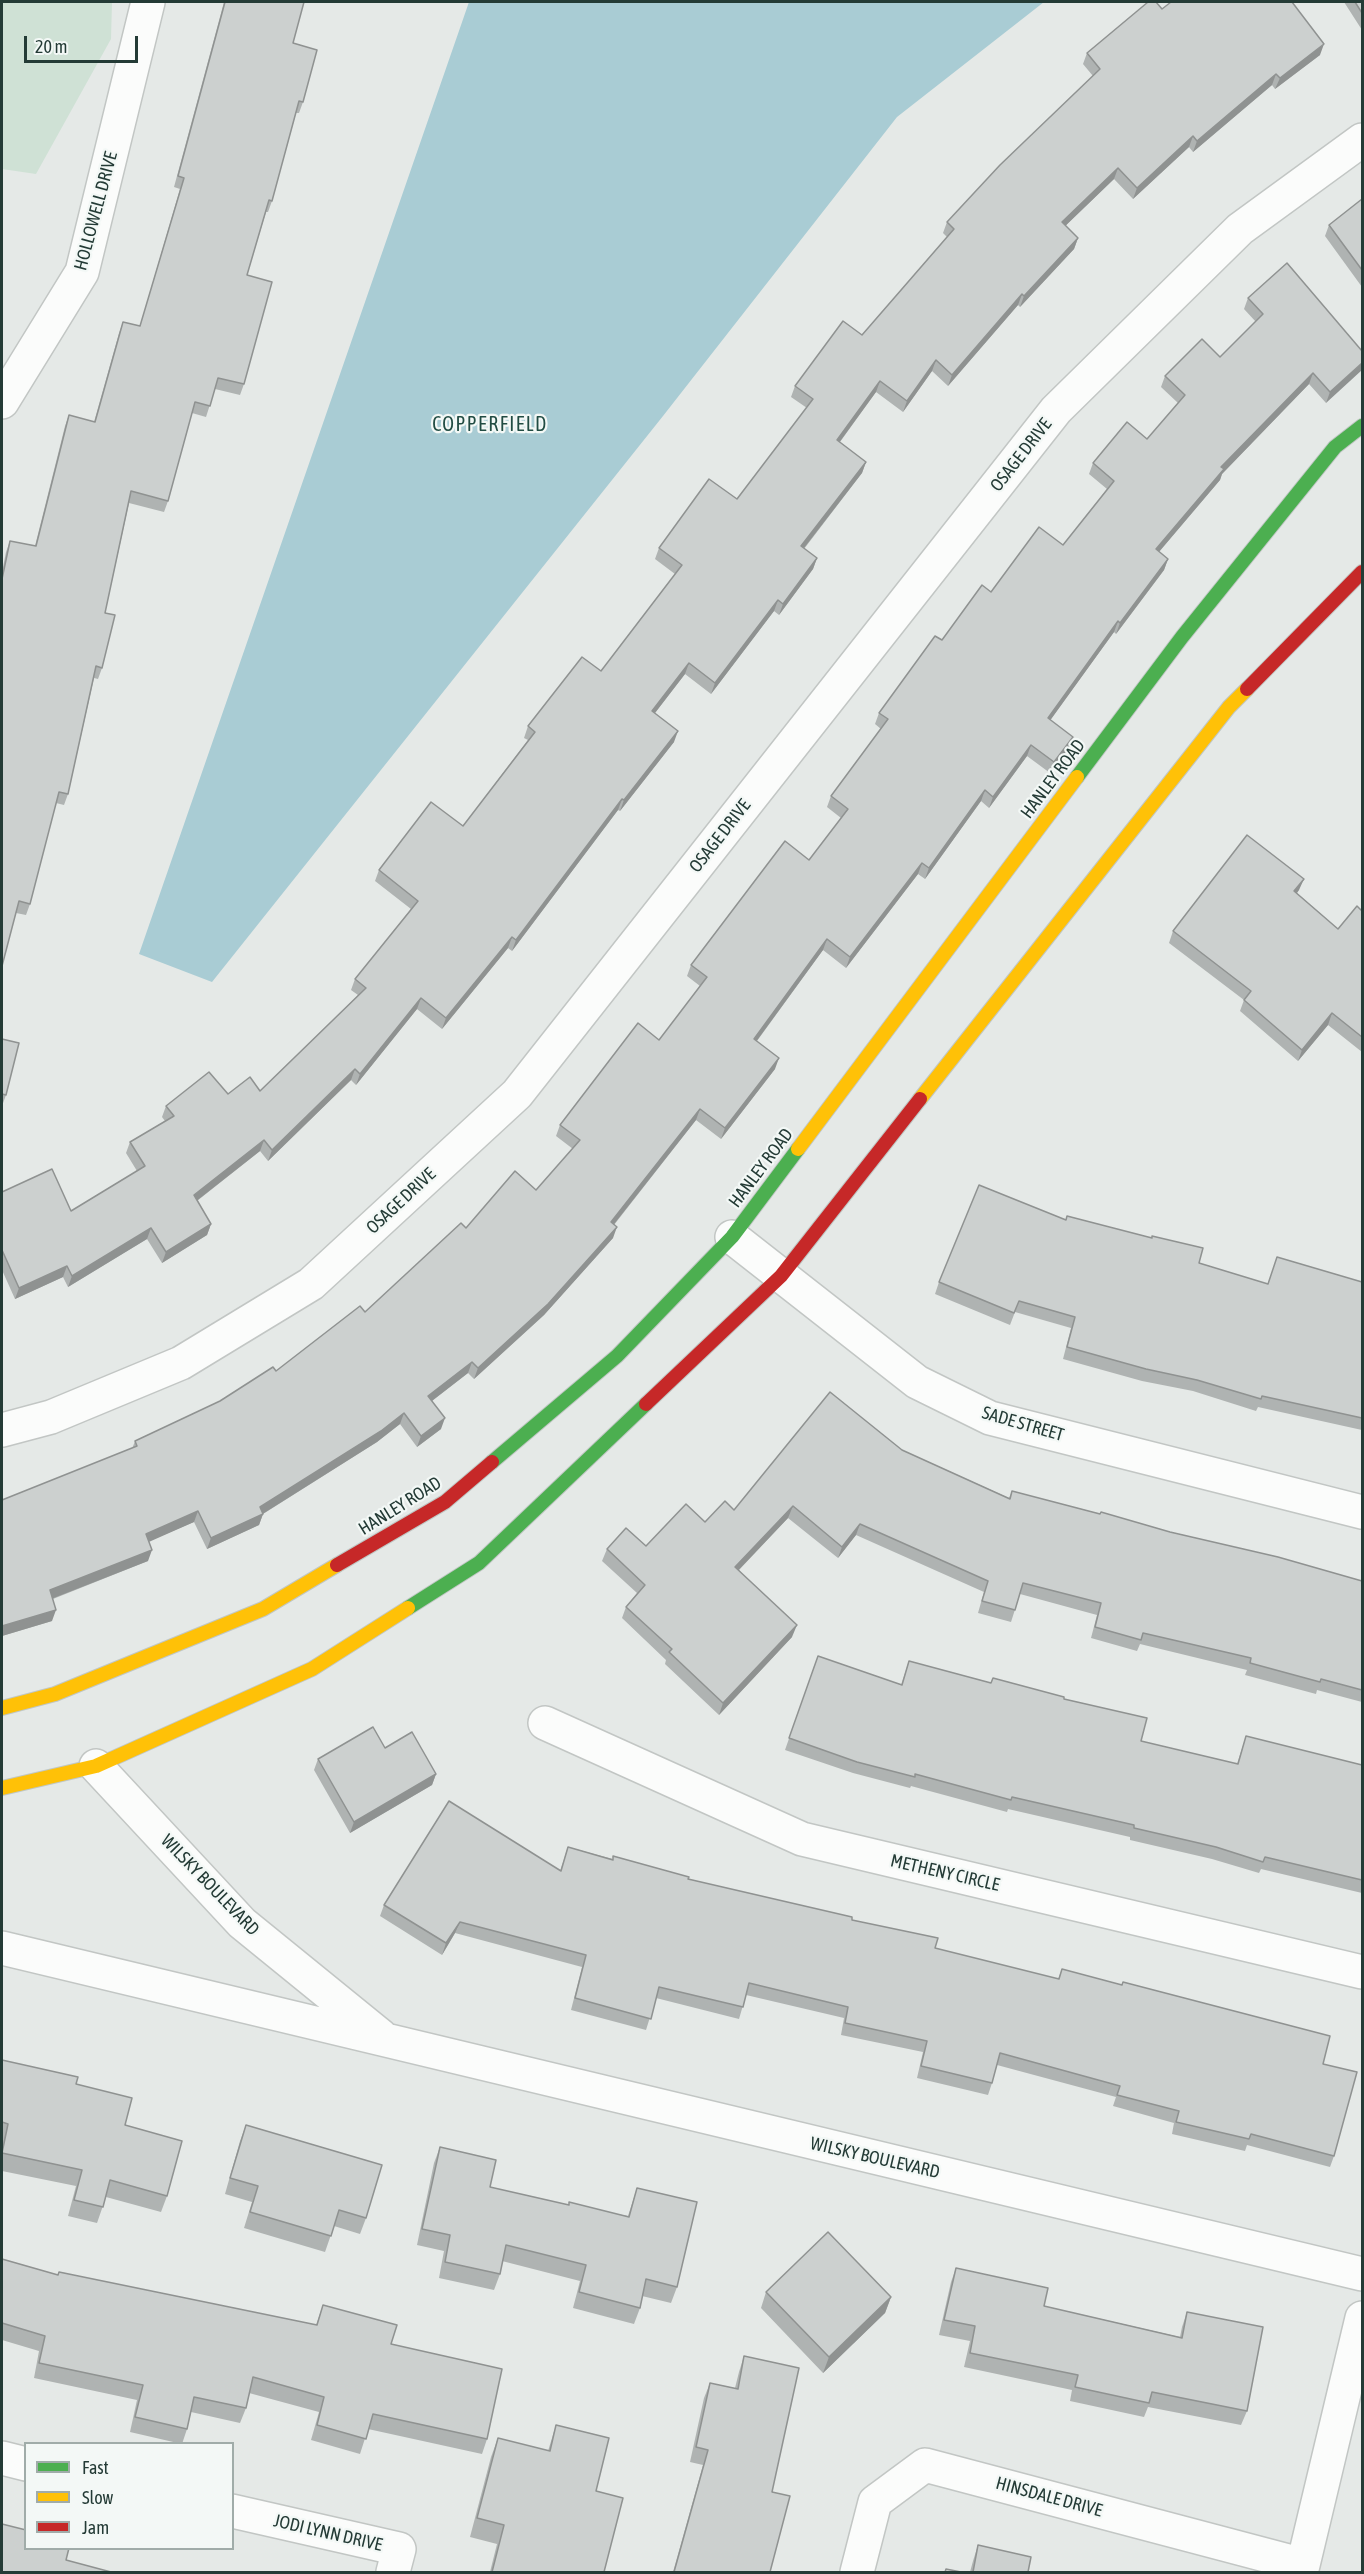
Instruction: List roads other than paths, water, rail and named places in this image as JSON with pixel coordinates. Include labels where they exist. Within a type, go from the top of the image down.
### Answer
[{"type":"main road","name":"HANLEY ROAD","points":[[2,1708],[55,1695],[263,1609],[445,1502],[617,1356],[732,1237],[1182,637],[1335,447],[1362,426]]},
{"type":"main road","points":[[2,1788],[96,1766],[312,1669],[479,1563],[781,1276],[1229,707],[1362,572]]},
{"type":"street","name":"HOLLOWELL DRIVE","points":[[2,402],[82,272],[148,2]]},
{"type":"street","name":"OSAGE DRIVE","points":[[2,1430],[51,1417],[181,1363],[311,1284],[517,1094],[1056,410],[1240,229],[1362,140]]},
{"type":"street","name":"SADE STREET","points":[[732,1237],[917,1382],[990,1418],[1362,1512]]},
{"type":"street","name":"METHENY CIRCLE","points":[[545,1723],[801,1839],[1362,1972]]},
{"type":"street","name":"WILSKY BOULEVARD","points":[[96,1766],[242,1923],[387,2041]]},
{"type":"street","name":"WILSKY BOULEVARD","points":[[2,1948],[1362,2274]]},
{"type":"street","name":"HINSDALE DRIVE","points":[[857,2572],[875,2502],[925,2464],[1302,2569],[1362,2318]]},
{"type":"street","points":[[2,2458],[24,2463]]},
{"type":"street","name":"JODI LYNN DRIVE","points":[[234,2511],[399,2549],[393,2572]]},
{"type":"water","points":[[469,2],[1044,2],[897,117],[663,416],[212,982],[139,954]]},
{"type":"district","name":"COPPERFIELD","points":[[490,425]]}]
